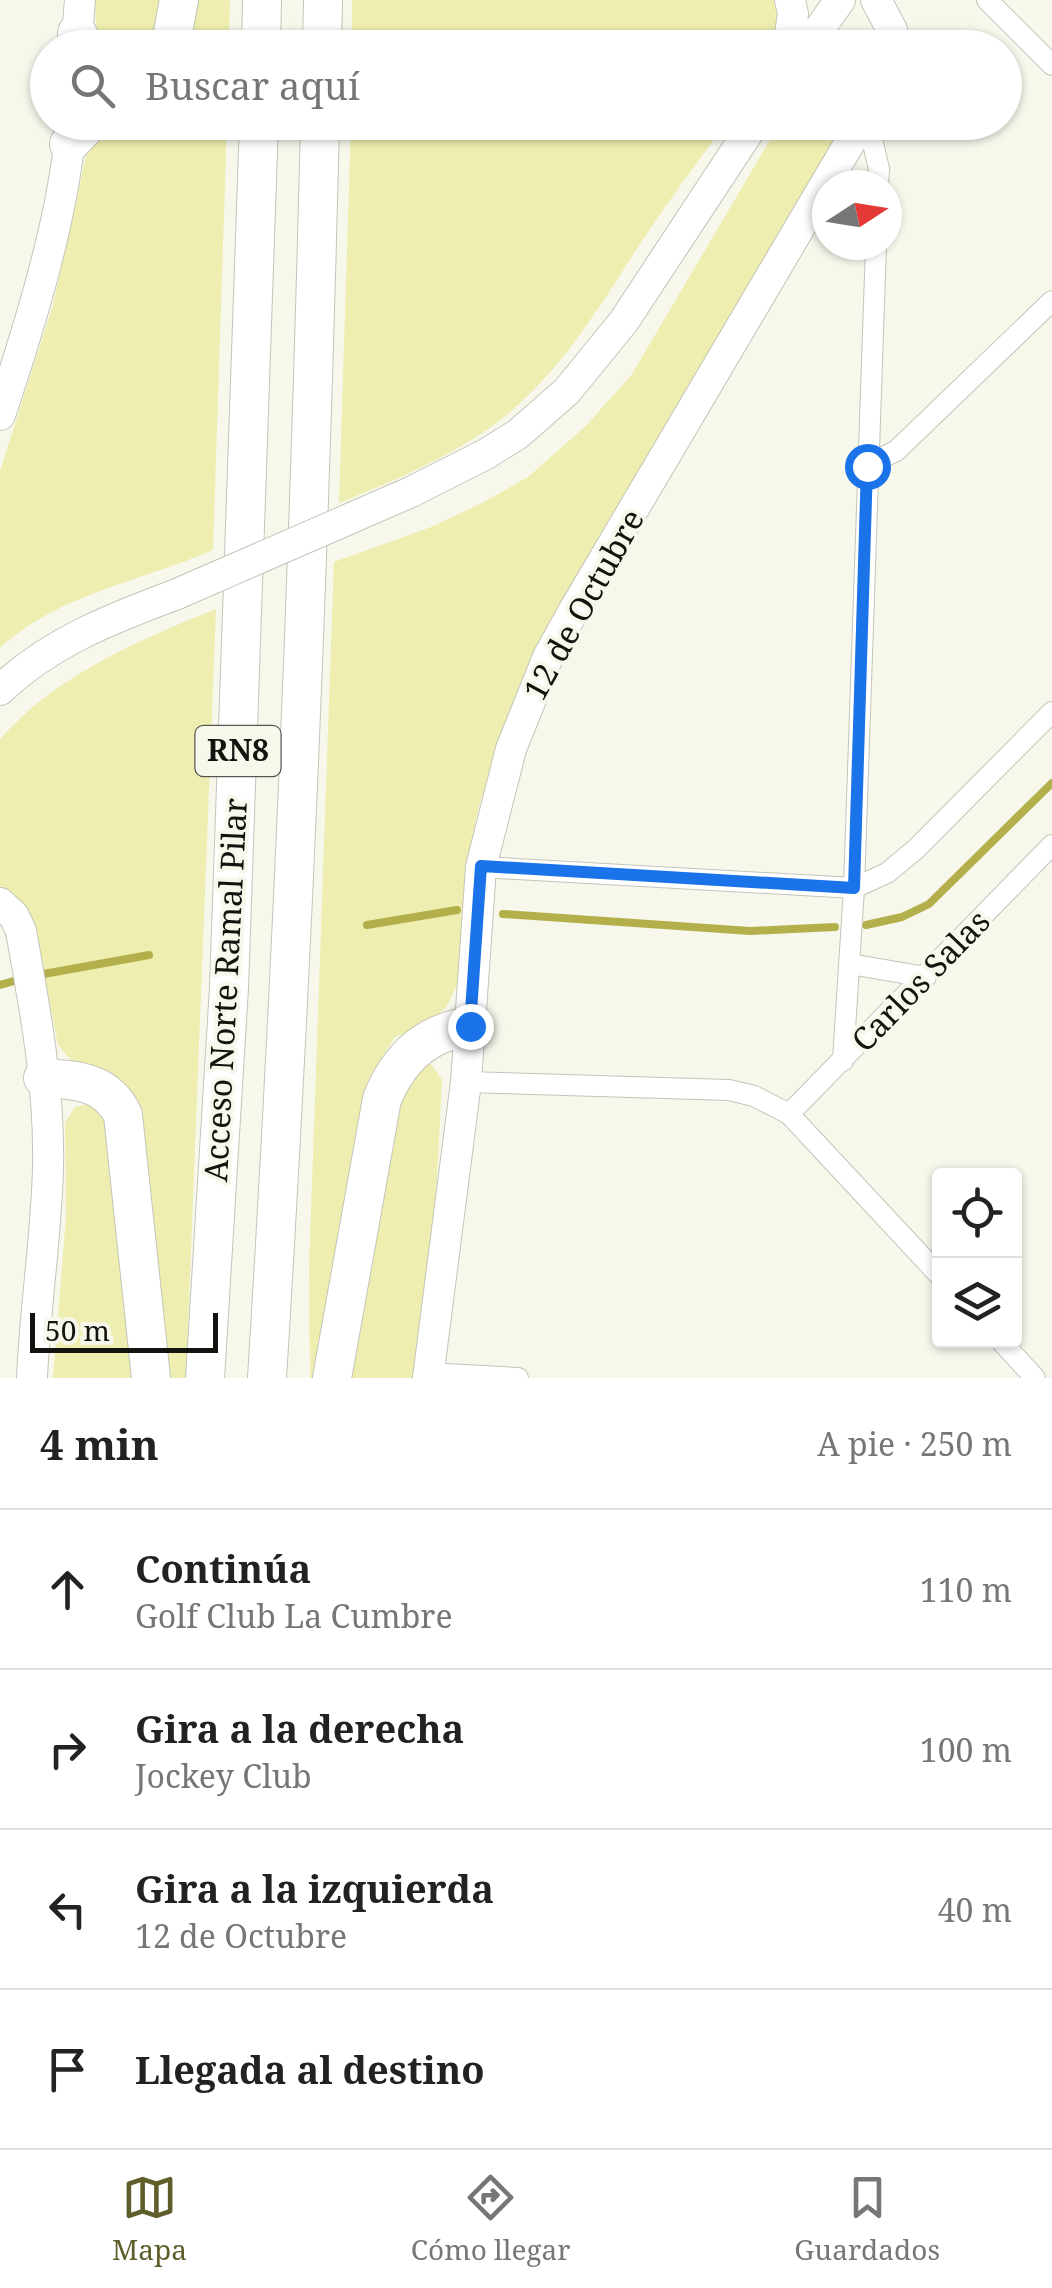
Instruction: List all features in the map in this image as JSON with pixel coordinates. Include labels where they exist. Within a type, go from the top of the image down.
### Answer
[{"type":"highway","points":[[173,30],[179,0]]},
{"type":"highway","points":[[261,30],[262,0]]},
{"type":"highway","points":[[322,30],[323,0]]},
{"type":"highway","name":"Acceso Norte Ramal Pilar","points":[[205,1378],[229,988],[258,140]]},
{"type":"highway","name":"Acceso Norte Ramal Pilar","points":[[267,1378],[287,1052],[313,410],[320,140]]},
{"type":"highway","points":[[332,1378],[382,1099],[392,1076],[414,1049],[435,1035],[470,1026]]},
{"type":"highway","points":[[43,1078],[99,1088],[123,1115],[151,1378]]},
{"type":"street","points":[[790,0],[791,30]]},
{"type":"street","points":[[819,30],[840,0]]},
{"type":"street","points":[[876,0],[892,30]]},
{"type":"street","points":[[988,0],[1018,30]]},
{"type":"street","points":[[1022,35],[1052,65]]},
{"type":"street","points":[[0,415],[24,341],[74,140]]},
{"type":"street","points":[[0,690],[70,639],[411,492],[518,434],[567,391],[624,321],[743,140]]},
{"type":"street","name":"12 de Octubre","points":[[428,1376],[466,1082],[481,866],[511,748],[548,657],[854,140]]},
{"type":"street","points":[[870,140],[878,170]]},
{"type":"street","points":[[843,1061],[854,888],[875,260]]},
{"type":"street","points":[[867,466],[896,452],[1052,301]]},
{"type":"street","points":[[481,866],[854,888],[887,873],[916,849],[1052,712]]},
{"type":"street","name":"Carlos Salas","points":[[788,1114],[1052,845]]},
{"type":"street","points":[[0,904],[14,916],[21,931],[40,1031],[48,1166],[32,1378]]},
{"type":"street","points":[[850,964],[926,977]]},
{"type":"street","points":[[466,1082],[729,1090],[754,1096],[788,1114],[932,1267]]},
{"type":"street","points":[[1007,1348],[1034,1378]]},
{"type":"street","points":[[428,1376],[518,1378]]},
{"type":"green space","points":[[95,0],[168,0],[162,30],[96,30]]},
{"type":"green space","points":[[194,0],[230,0],[229,30],[189,30]]},
{"type":"green space","points":[[352,0],[777,0],[777,30],[352,30]]},
{"type":"green space","points":[[90,140],[226,140],[213,550],[74,601],[0,648],[0,471],[53,305]]},
{"type":"green space","points":[[350,140],[714,140],[589,322],[527,396],[460,447],[339,503]]},
{"type":"green space","points":[[770,140],[836,140],[818,170],[812,170],[812,180],[554,614],[512,710],[478,809],[464,890],[459,980],[447,1006],[427,1025],[395,1037],[371,1074],[350,1226],[310,1378],[309,1267],[334,562],[431,527],[482,503],[528,477],[586,426],[632,374]]},
{"type":"green space","points":[[216,609],[186,1378],[164,1378],[111,1077],[71,1060],[58,1045],[34,923],[17,898],[0,887],[0,739],[73,678],[128,647]]},
{"type":"green space","points":[[431,1064],[442,1080],[431,1296],[417,1378],[343,1378],[386,1124],[419,1066]]},
{"type":"green space","points":[[94,1103],[107,1119],[140,1378],[53,1378],[66,1216],[65,1123],[75,1107]]},
{"type":"waterway","points":[[866,925],[902,917],[929,904],[1052,783]]},
{"type":"waterway","points":[[367,925],[457,910]]},
{"type":"waterway","points":[[503,914],[750,931],[835,927]]},
{"type":"waterway","points":[[38,975],[149,955]]},
{"type":"waterway","points":[[0,985],[25,978]]},
{"type":"route","points":[[470,1026],[481,866],[854,888],[867,466]]}]
